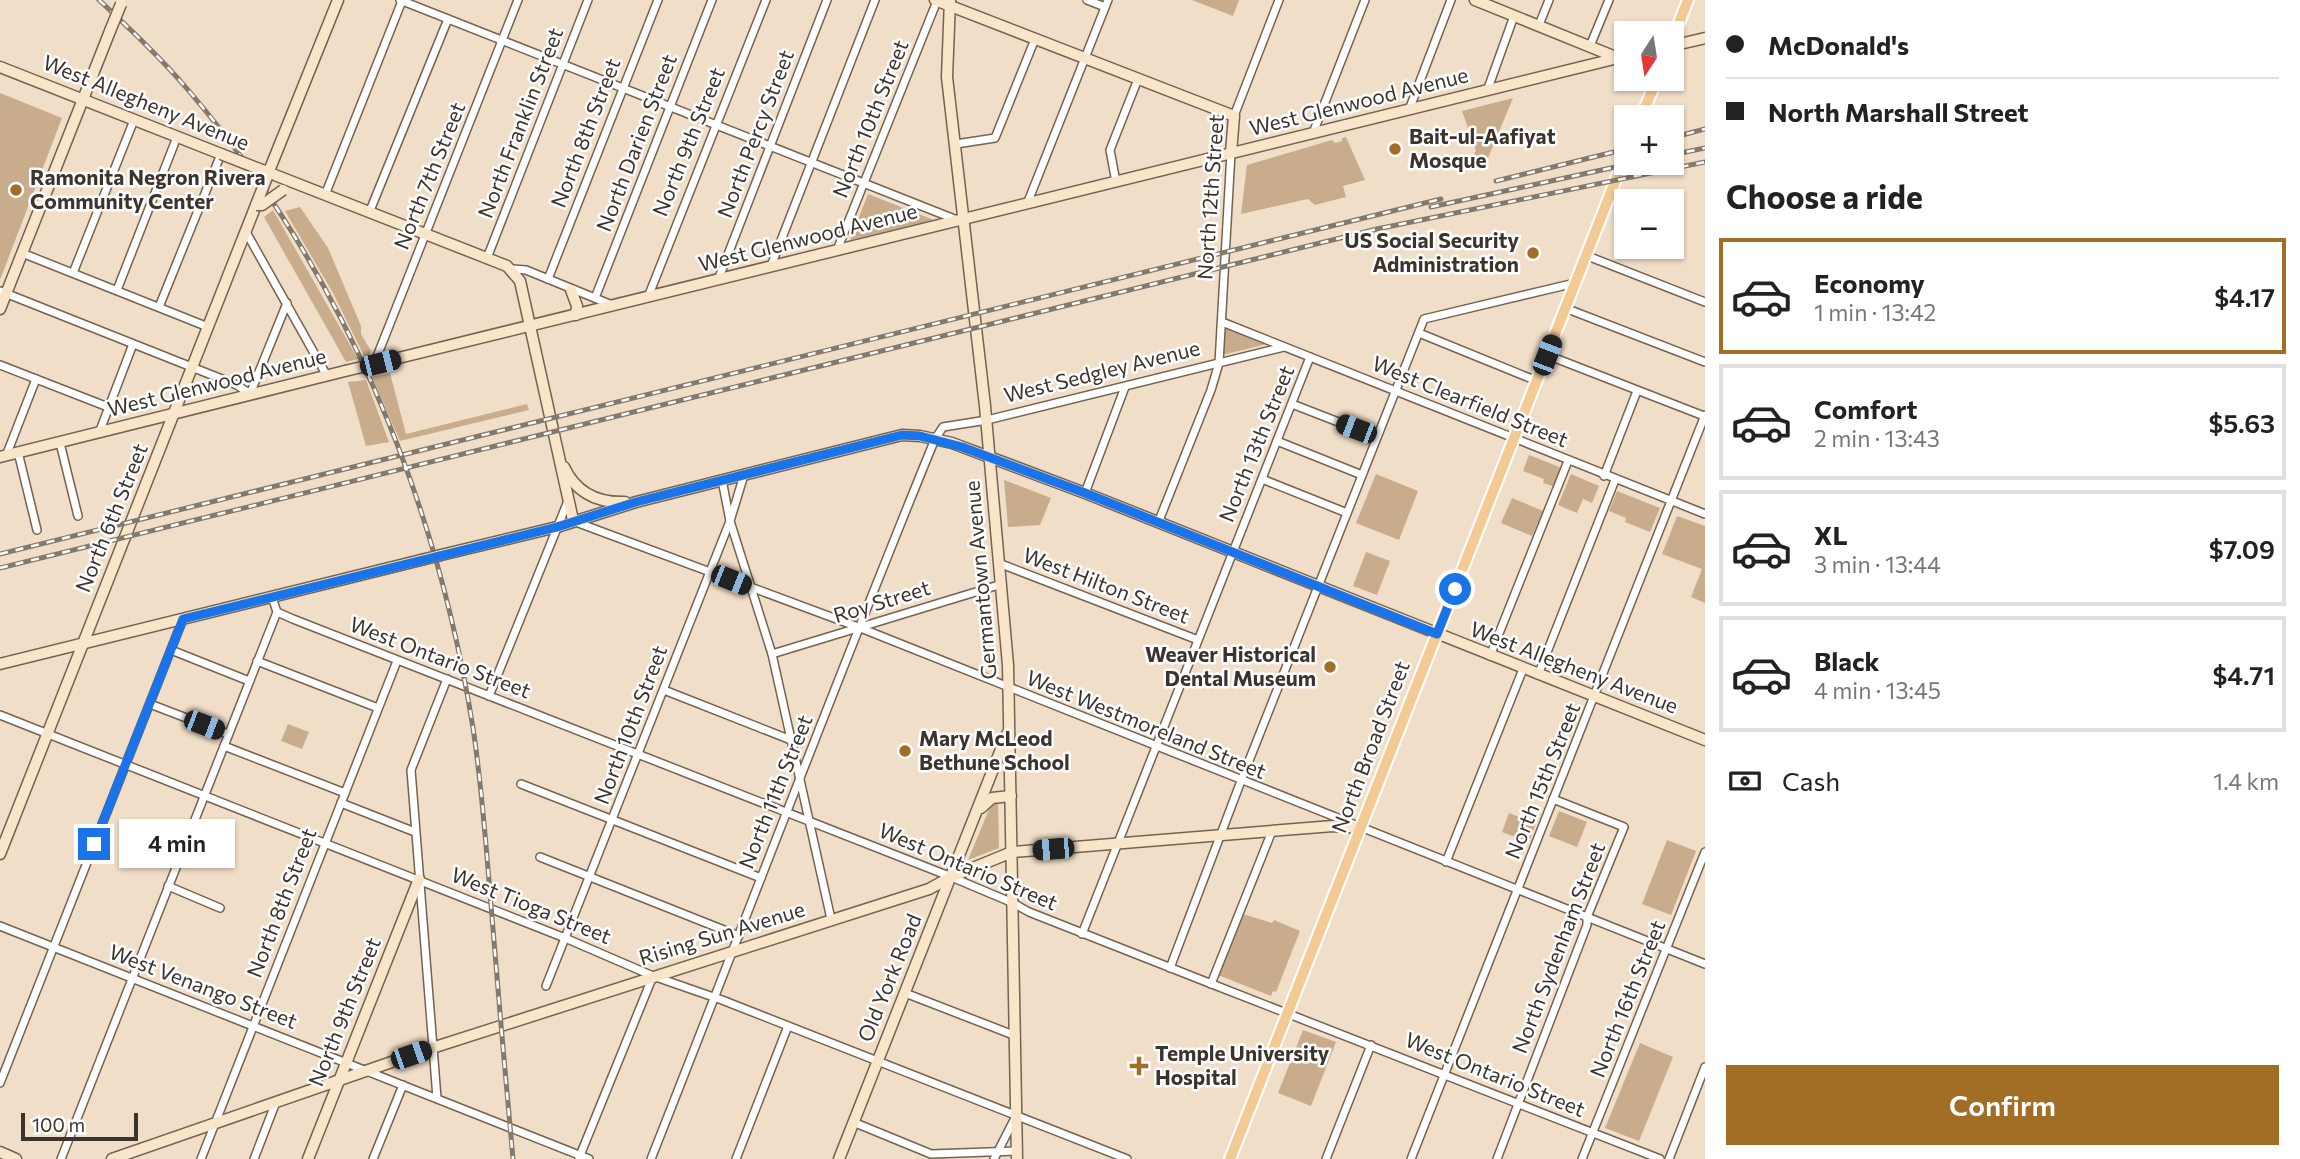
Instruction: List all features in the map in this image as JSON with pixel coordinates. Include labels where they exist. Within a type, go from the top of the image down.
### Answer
[{"type":"main road","points":[[1680,21],[1688,0]]},
{"type":"main road","name":"North Broad Street","points":[[1230,1159],[1617,175]]},
{"type":"street","name":"North 6th Street","points":[[0,854],[246,232],[266,173],[338,0]]},
{"type":"street","points":[[325,195],[401,0],[961,220]]},
{"type":"street","points":[[424,9],[428,0]]},
{"type":"street","name":"North 7th Street","points":[[372,365],[518,0]]},
{"type":"street","name":"North Franklin Street","points":[[487,258],[588,0]]},
{"type":"street","name":"North 8th Street","points":[[548,279],[657,0]]},
{"type":"street","name":"North Darien Street","points":[[595,298],[712,0]]},
{"type":"street","name":"North 9th Street","points":[[648,297],[766,0]]},
{"type":"street","name":"North Percy Street","points":[[718,280],[827,0]]},
{"type":"street","points":[[771,266],[875,0]]},
{"type":"street","points":[[936,0],[950,3],[1234,116]]},
{"type":"street","name":"North 10th Street","points":[[837,250],[936,0]]},
{"type":"street","points":[[1027,204],[1106,4],[1087,0]]},
{"type":"street","name":"North 12th Street","points":[[1158,523],[1211,390],[1219,363],[1234,116],[1279,0]]},
{"type":"street","points":[[1313,133],[1365,0]]},
{"type":"street","points":[[1409,110],[1451,0]]},
{"type":"street","points":[[1475,0],[1614,54]]},
{"type":"street","points":[[1539,25],[1549,0]]},
{"type":"street","points":[[1590,46],[1609,0]]},
{"type":"street","points":[[0,309],[3,293],[22,253],[121,2]]},
{"type":"street","name":"Germantown Avenue","points":[[950,3],[947,78],[990,458],[1009,689],[1017,1155]]},
{"type":"street","points":[[1487,90],[1514,16]]},
{"type":"street","points":[[369,213],[448,19]]},
{"type":"street","points":[[1684,42],[1705,38]]},
{"type":"street","points":[[956,144],[995,138],[1035,39]]},
{"type":"street","name":"West Glenwood Avenue","points":[[3,456],[1614,59]]},
{"type":"street","name":"West Allegheny Avenue","points":[[0,66],[512,269],[519,268],[613,305]]},
{"type":"street","points":[[1116,181],[1110,150],[1138,79]]},
{"type":"street","points":[[73,273],[134,120]]},
{"type":"street","points":[[117,290],[177,137]]},
{"type":"street","points":[[159,307],[220,154]]},
{"type":"street","points":[[256,205],[262,205],[293,182]]},
{"type":"street","points":[[246,232],[327,376]]},
{"type":"street","points":[[22,253],[208,327]]},
{"type":"street","points":[[1585,255],[1705,302]]},
{"type":"street","points":[[512,269],[520,281],[573,520]]},
{"type":"street","points":[[1170,968],[1424,319],[1575,283]]},
{"type":"street","points":[[571,290],[577,306],[576,315]]},
{"type":"street","points":[[3,293],[237,385],[250,394],[286,303]]},
{"type":"street","points":[[1565,308],[1705,362]]},
{"type":"street","name":"West Clearfield Street","points":[[1222,322],[1705,514]]},
{"type":"street","points":[[1419,333],[1537,381]]},
{"type":"street","points":[[99,433],[133,344]]},
{"type":"street","name":"West Sedgley Avenue","points":[[934,439],[943,427],[986,420],[1284,347]]},
{"type":"street","points":[[1547,355],[1705,415]]},
{"type":"street","name":"North 13th Street","points":[[1082,934],[1310,357]]},
{"type":"street","points":[[0,365],[108,407]]},
{"type":"street","points":[[3,456],[36,379]]},
{"type":"street","points":[[1085,493],[1125,387]]},
{"type":"street","points":[[1604,476],[1637,391]]},
{"type":"street","points":[[1292,404],[1377,437]]},
{"type":"street","name":"North 15th Street","points":[[1411,1159],[1705,415]]},
{"type":"street","name":"West Allegheny Avenue","points":[[744,475],[902,435],[934,439],[1085,493],[1705,740]]},
{"type":"street","name":"North 11th Street","points":[[651,1159],[934,439]]},
{"type":"street","points":[[1277,442],[1362,475]]},
{"type":"street","points":[[60,443],[78,516]]},
{"type":"street","points":[[18,452],[37,530]]},
{"type":"street","points":[[558,454],[571,479],[593,498],[636,502]]},
{"type":"street","points":[[1490,656],[1568,461]]},
{"type":"street","points":[[0,664],[557,527],[636,502],[744,475]]},
{"type":"street","name":"North 10th Street","points":[[546,986],[711,572],[744,475]]},
{"type":"street","points":[[1262,479],[1347,513]]},
{"type":"street","points":[[722,480],[730,522],[772,653],[831,919]]},
{"type":"street","points":[[1538,675],[1615,480]]},
{"type":"street","points":[[489,696],[568,501]]},
{"type":"street","name":"West Westmoreland Street","points":[[573,520],[858,627],[1156,748],[1705,964]]},
{"type":"street","name":"West Hilton Street","points":[[1000,564],[1198,640]]},
{"type":"street","name":"Roy Street","points":[[772,653],[1002,584]]},
{"type":"street","points":[[61,1159],[277,612],[272,597]]},
{"type":"street","name":"West Ontario Street","points":[[277,612],[951,877],[1082,934],[1660,1159]]},
{"type":"street","points":[[0,1083],[183,619]]},
{"type":"street","points":[[171,650],[249,681]]},
{"type":"street","points":[[257,661],[378,708]]},
{"type":"street","name":"North 8th Street","points":[[201,1159],[397,661]]},
{"type":"street","points":[[1446,862],[1524,669]]},
{"type":"street","points":[[437,1098],[411,770],[447,679]]},
{"type":"street","points":[[664,690],[791,740]]},
{"type":"street","points":[[150,704],[228,734]]},
{"type":"street","name":"West Tioga Street","points":[[0,715],[419,879],[653,976],[715,997],[1127,1159]]},
{"type":"street","name":"Old York Road","points":[[839,1159],[1010,723]]},
{"type":"street","points":[[224,746],[345,793]]},
{"type":"street","points":[[521,784],[761,878]]},
{"type":"street","points":[[978,810],[992,798],[1011,796]]},
{"type":"street","name":"North Sydenham Street","points":[[1497,1159],[1587,925],[1587,917],[1624,827],[1553,799]]},
{"type":"street","points":[[341,803],[415,832]]},
{"type":"street","name":"Rising Sun Avenue","points":[[112,1159],[432,1048],[929,889],[1012,852],[1333,826],[1360,828]]},
{"type":"street","points":[[1211,984],[1272,831]]},
{"type":"street","name":"North 16th Street","points":[[1582,1159],[1705,852]]},
{"type":"street","points":[[540,857],[739,936]]},
{"type":"street","name":"North 9th Street","points":[[308,1159],[419,879]]},
{"type":"street","points":[[167,886],[220,908]]},
{"type":"street","name":"West Venango Street","points":[[0,926],[589,1159]]},
{"type":"street","points":[[580,1157],[653,976]]},
{"type":"street","points":[[905,993],[1016,1036]]},
{"type":"street","points":[[736,1159],[788,1026]]},
{"type":"street","points":[[1326,1159],[1371,1045]]},
{"type":"street","points":[[1669,1159],[1705,1067]]},
{"type":"street","points":[[373,1159],[403,1085]]},
{"type":"street","points":[[254,1159],[276,1102]]},
{"type":"street","points":[[995,1156],[1016,1115]]},
{"type":"street","points":[[853,1122],[931,1157],[1017,1155]]},
{"type":"street","points":[[0,1152],[16,1159]]},
{"type":"shaded area","points":[[1192,0],[1239,0],[1233,16]]},
{"type":"shaded area","points":[[0,93],[62,118],[0,280]]},
{"type":"shaded area","points":[[1513,98],[1488,158],[1477,161],[1475,168],[1471,167],[1470,160],[1476,151],[1462,111]]},
{"type":"shaded area","points":[[1346,137],[1365,180],[1343,186],[1346,197],[1315,205],[1308,199],[1241,214],[1247,165],[1332,140],[1335,143]]},
{"type":"shaded area","points":[[868,194],[934,220],[850,240]]},
{"type":"shaded area","points":[[300,207],[328,248],[361,326],[361,334],[371,351],[368,357],[365,358],[333,293],[285,211]]},
{"type":"shaded area","points":[[273,210],[358,359],[346,362],[264,217]]},
{"type":"shaded area","points":[[1223,325],[1267,344],[1222,355]]},
{"type":"shaded area","points":[[390,373],[406,434],[527,404],[529,410],[400,441],[372,377]]},
{"type":"shaded area","points":[[366,380],[389,442],[366,446],[348,382]]},
{"type":"shaded area","points":[[1529,455],[1562,468],[1555,487],[1543,483],[1544,479],[1523,471]]},
{"type":"shaded area","points":[[1376,474],[1418,491],[1399,540],[1356,523]]},
{"type":"shaded area","points":[[1571,474],[1599,486],[1592,503],[1583,499],[1577,513],[1558,505]]},
{"type":"shaded area","points":[[1004,480],[1051,498],[1040,525],[1008,527]]},
{"type":"shaded area","points":[[1617,491],[1660,508],[1650,532],[1625,522],[1626,518],[1609,511]]},
{"type":"shaded area","points":[[1512,498],[1543,511],[1532,536],[1501,523]]},
{"type":"shaded area","points":[[1677,516],[1705,526],[1705,603],[1691,597],[1702,569],[1662,554]]},
{"type":"shaded area","points":[[1366,552],[1390,561],[1377,595],[1353,586]]},
{"type":"shaded area","points":[[288,724],[309,732],[302,749],[281,741]]},
{"type":"shaded area","points":[[998,804],[999,848],[968,860],[990,807]]},
{"type":"shaded area","points":[[1559,811],[1587,822],[1577,847],[1549,836]]},
{"type":"shaded area","points":[[1509,813],[1536,823],[1529,842],[1502,832]]},
{"type":"shaded area","points":[[1667,840],[1696,851],[1671,915],[1642,904]]},
{"type":"shaded area","points":[[1243,914],[1272,923],[1274,920],[1300,931],[1276,992],[1273,991],[1271,996],[1218,975]]},
{"type":"shaded area","points":[[1303,1030],[1336,1042],[1311,1106],[1278,1093]]},
{"type":"shaded area","points":[[1640,1043],[1673,1057],[1639,1141],[1605,1128]]},
{"type":"railway","points":[[99,0],[189,91],[244,160],[293,233],[336,310],[374,389],[407,471],[435,555],[473,728],[484,816],[513,1159]]},
{"type":"railway","points":[[1684,135],[1705,129]]},
{"type":"railway","points":[[1684,152],[1705,148]]},
{"type":"railway","points":[[1496,181],[1614,152]]},
{"type":"railway","points":[[0,568],[1377,229],[1705,162]]},
{"type":"railway","points":[[1431,207],[1614,167]]},
{"type":"railway","points":[[0,554],[1441,199]]},
{"type":"place","name":"Bait-ul-Aafiyat Mosque","points":[[1395,149]]},
{"type":"place","name":"Ramonita Negron Rivera Community Center","points":[[16,190]]},
{"type":"place","name":"US Social Security Administration","points":[[1533,253]]},
{"type":"place","name":"Weaver Historical Dental Museum","points":[[1330,667]]},
{"type":"place","name":"Mary McLeod Bethune School","points":[[905,751]]},
{"type":"place","name":"Temple University Hospital","points":[[1139,1066]]},
{"type":"route","points":[[94,844],[183,619],[557,527],[636,502],[902,435],[920,436],[962,447],[1085,493],[1437,634],[1455,589]]}]
